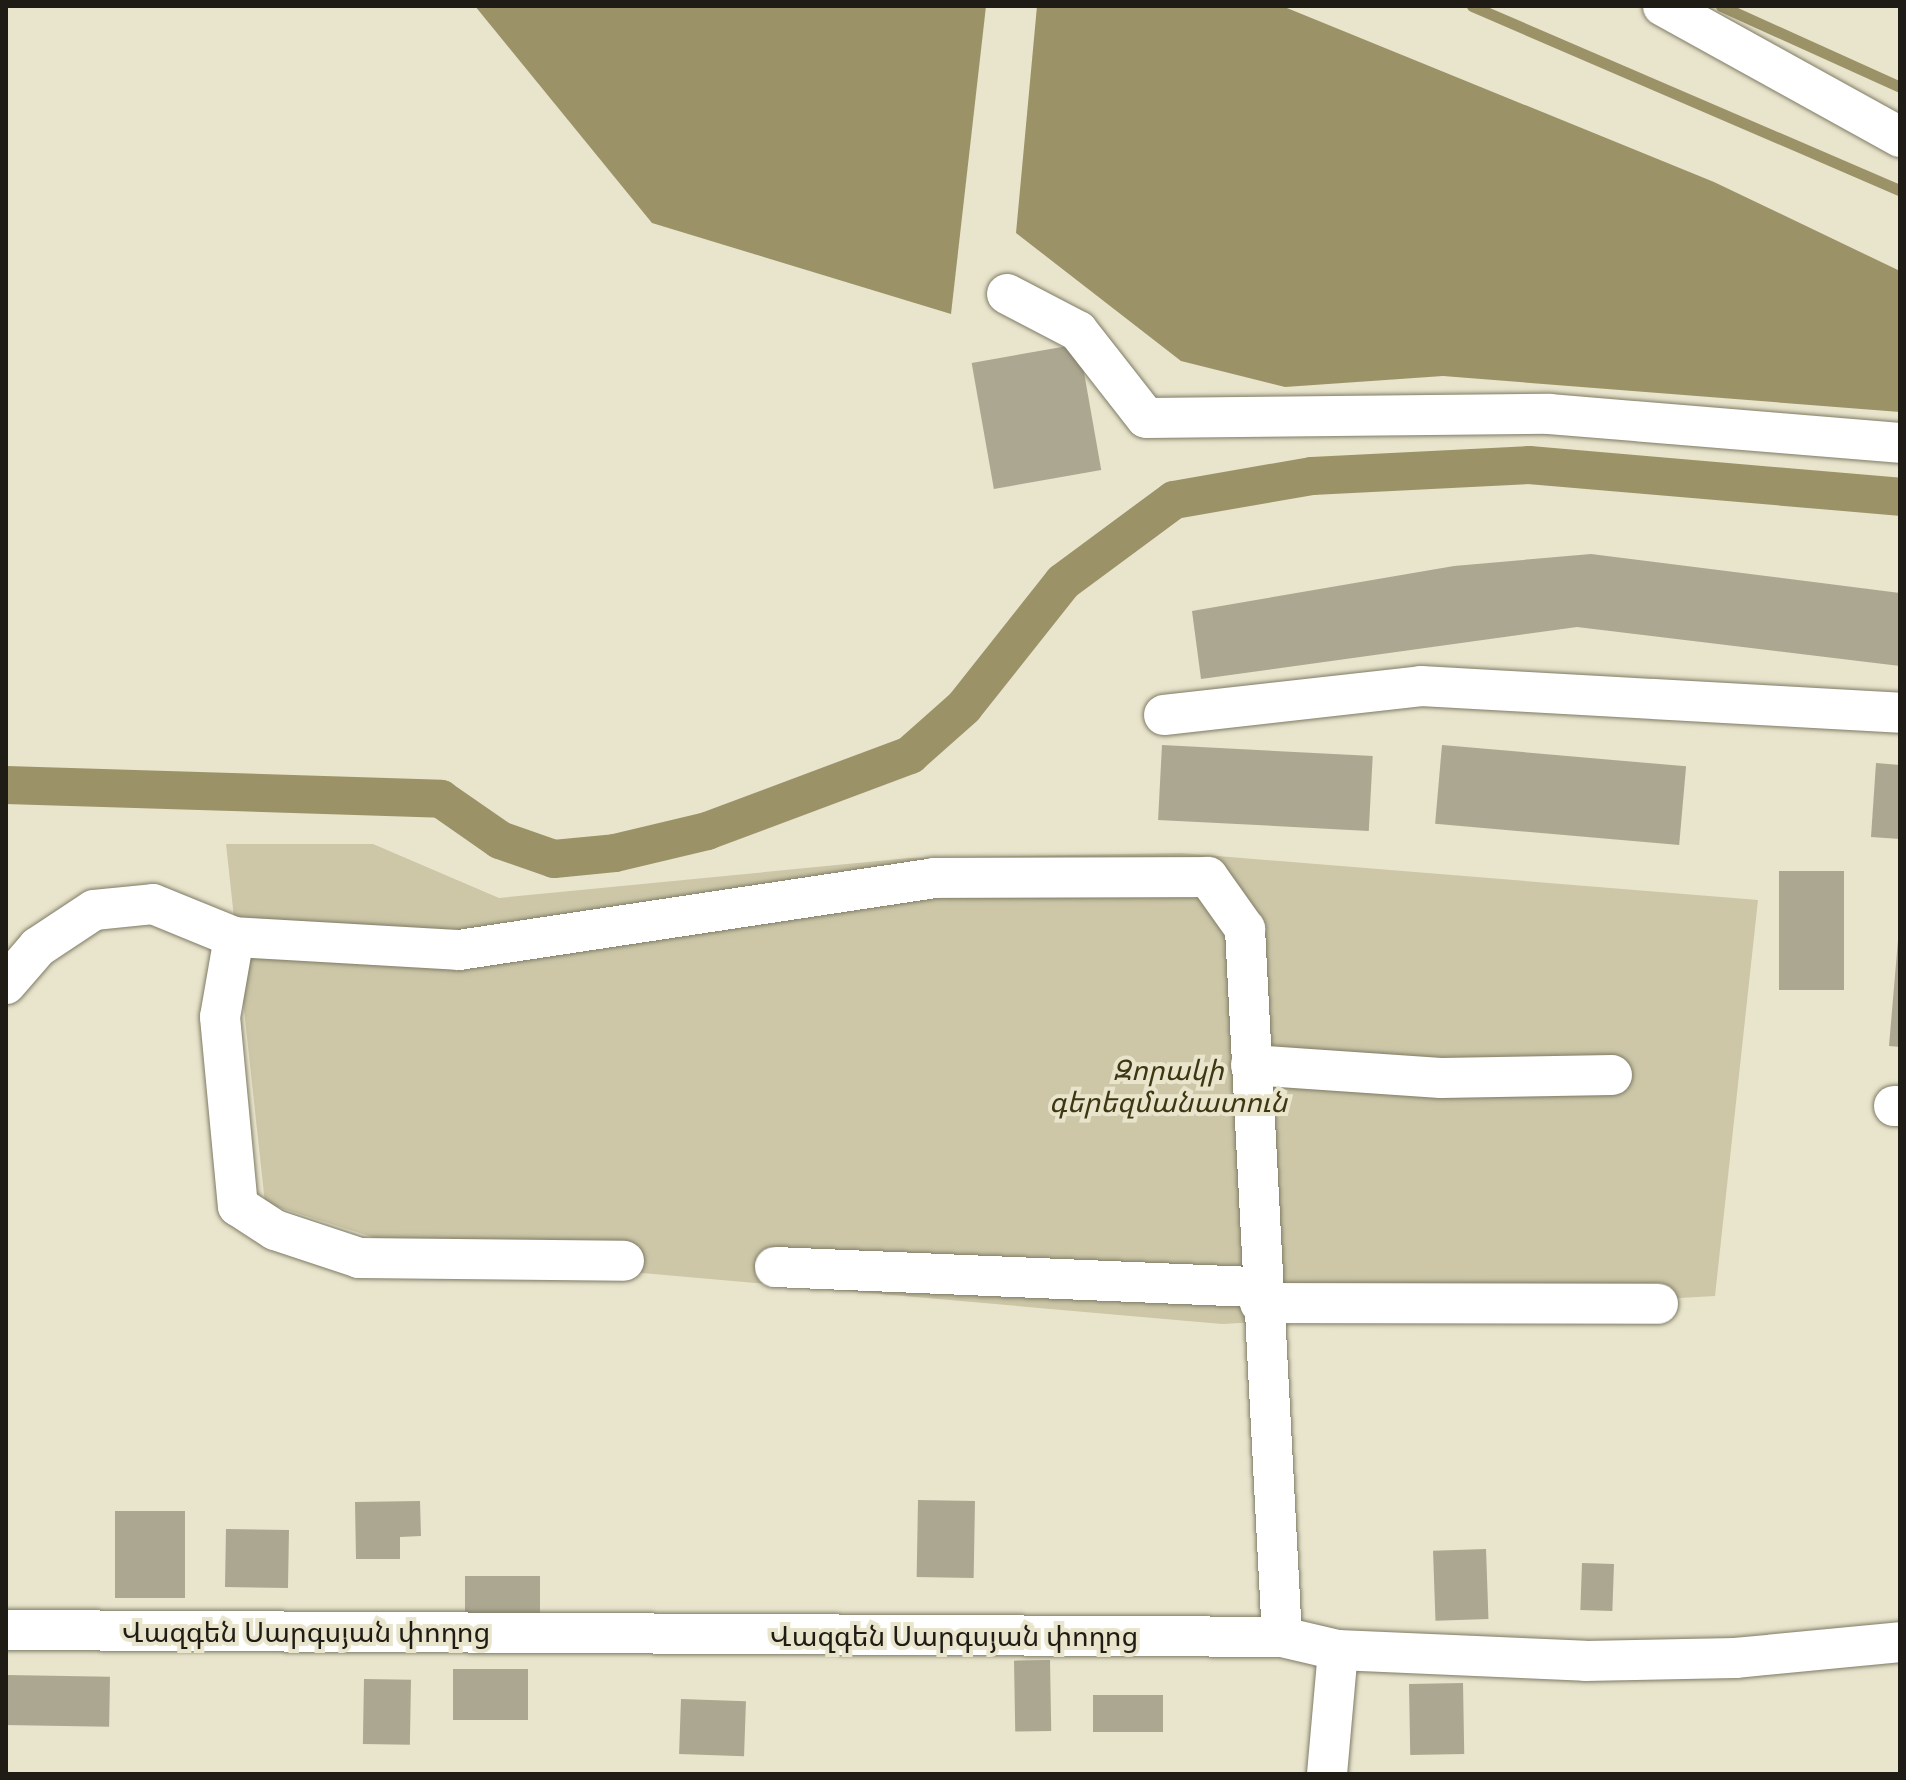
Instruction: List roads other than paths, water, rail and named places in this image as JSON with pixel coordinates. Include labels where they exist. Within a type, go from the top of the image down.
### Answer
[{"type":"street","points":[[1663,6],[1900,137]]},
{"type":"street","points":[[1007,294],[1078,331],[1146,418],[1549,414],[1900,443]]},
{"type":"street","points":[[1164,715],[1421,686],[1900,713]]},
{"type":"street","points":[[6,984],[38,947],[94,910],[153,904],[234,937],[459,950],[933,878],[1208,877],[1245,929],[1259,1295],[1282,1637]]},
{"type":"street","points":[[234,937],[220,1017],[238,1206],[275,1230],[359,1258],[624,1261]]},
{"type":"street","points":[[1251,1065],[1441,1078],[1612,1075]]},
{"type":"street","points":[[775,1267],[1259,1295],[1658,1304]]},
{"type":"street","name":"Վազգեն Սարգսյան փողոց","points":[[6,1630],[1282,1637],[1338,1650],[1615,1660],[1900,1642]]},
{"type":"street","points":[[1327,1774],[1338,1650]]},
{"type":"waterway","points":[[1472,6],[1900,190]]},
{"type":"waterway","points":[[1721,6],[1900,87]]},
{"type":"waterway","points":[[6,785],[441,799],[500,840],[554,859],[615,853],[707,831],[910,755],[964,707],[1063,582],[1174,500],[1312,476],[1529,465],[1900,497]]},
{"type":"park label","name":"Զորակի գերեզմանատուն","points":[[1168,1086]]}]
